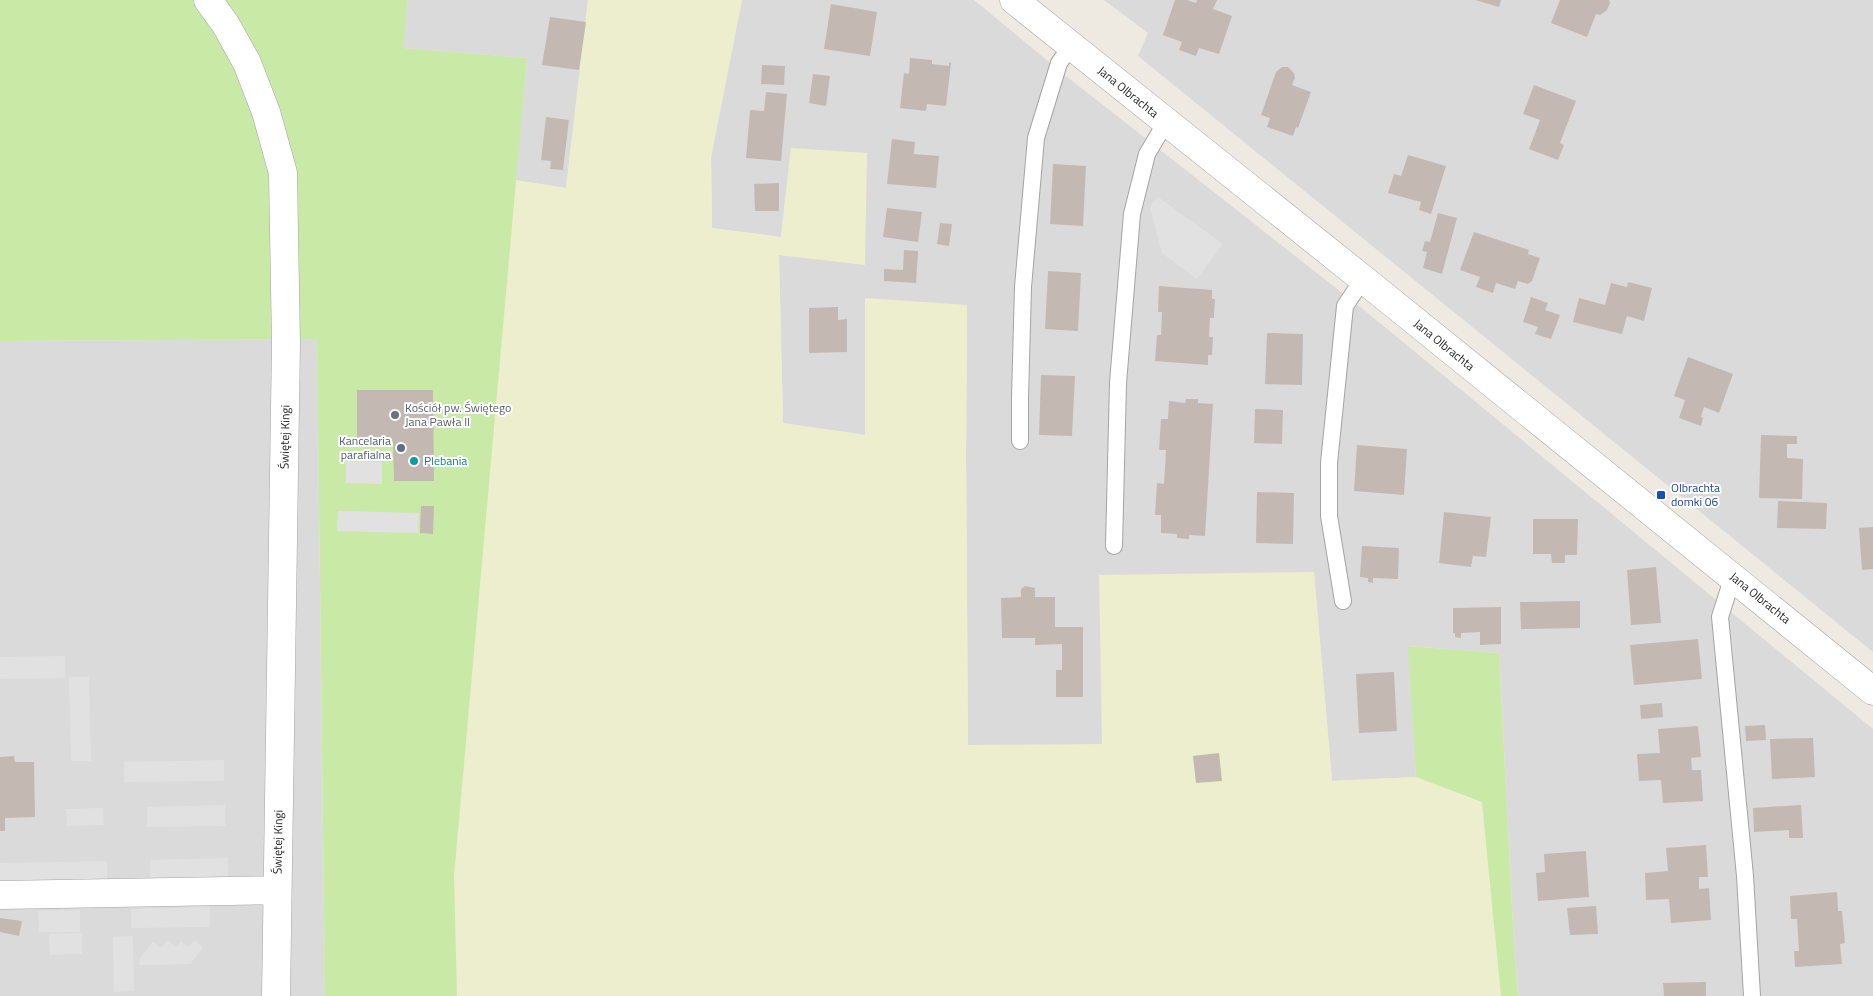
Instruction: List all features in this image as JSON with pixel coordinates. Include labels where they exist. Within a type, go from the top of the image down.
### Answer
[{"type":"street","name":"Świętej Kingi","points":[[208,0],[226,26],[247,64],[266,112],[283,173],[286,343],[276,996]]},
{"type":"street","name":"Jana Olbrachta","points":[[1014,0],[1733,576],[1873,691]]},
{"type":"street","name":"Świętej Kingi","points":[[0,895],[277,890]]},
{"type":"lane","points":[[1020,441],[1024,287],[1036,138],[1059,63],[1071,46]]},
{"type":"lane","points":[[1114,546],[1118,383],[1132,214],[1147,154],[1166,122]]},
{"type":"lane","points":[[1343,601],[1329,516],[1329,463],[1345,306],[1363,279]]},
{"type":"lane","points":[[1733,576],[1720,617],[1745,876],[1752,996]]},
{"type":"shaded area","points":[[408,0],[588,0],[566,188],[515,180],[527,58],[402,48]]},
{"type":"shaded area","points":[[742,0],[974,0],[1066,76],[1369,314],[1873,729],[1873,996],[1518,996],[1499,653],[1409,646],[1416,777],[1332,781],[1314,572],[1103,745],[968,745],[967,305],[866,382],[866,435],[783,423],[779,255],[865,264],[791,148],[781,237],[712,228],[711,157]]},
{"type":"shaded area","points":[[1104,0],[1873,0],[1873,652],[1138,56],[1148,33]]},
{"type":"shaded area","points":[[1158,197],[1223,244],[1197,279],[1162,253],[1150,207]]},
{"type":"shaded area","points":[[317,339],[325,996],[0,996],[0,341]]},
{"type":"shaded area","points":[[346,461],[382,462],[382,484],[346,483]]},
{"type":"shaded area","points":[[338,511],[419,513],[418,533],[337,531]]},
{"type":"shaded area","points":[[65,656],[65,678],[0,679],[0,657]]},
{"type":"shaded area","points":[[69,677],[89,677],[91,761],[71,761]]},
{"type":"shaded area","points":[[224,760],[224,781],[124,782],[124,762]]},
{"type":"shaded area","points":[[225,805],[225,826],[147,827],[147,807]]},
{"type":"shaded area","points":[[103,808],[104,825],[67,826],[66,809]]},
{"type":"shaded area","points":[[228,858],[228,879],[150,880],[150,860]]},
{"type":"shaded area","points":[[107,861],[107,881],[0,883],[0,863]]},
{"type":"shaded area","points":[[210,907],[210,927],[131,928],[131,909]]},
{"type":"shaded area","points":[[80,910],[80,932],[39,932],[38,911]]},
{"type":"shaded area","points":[[82,933],[82,954],[50,955],[49,934]]},
{"type":"shaded area","points":[[133,936],[134,991],[114,992],[113,937]]},
{"type":"shaded area","points":[[168,940],[176,947],[181,941],[188,947],[194,940],[203,948],[190,964],[139,965],[140,958],[153,942],[161,948]]},
{"type":"green space","points":[[0,0],[408,0],[403,48],[527,58],[454,876],[457,996],[325,996],[317,339],[0,341]]},
{"type":"green space","points":[[588,0],[742,0],[711,157],[712,228],[781,237],[791,148],[867,153],[865,265],[779,255],[783,423],[865,435],[865,298],[967,305],[968,745],[1102,744],[1099,575],[1314,572],[1332,781],[1416,777],[1482,802],[1501,996],[457,996],[454,876],[515,180],[566,188]]},
{"type":"green space","points":[[1408,646],[1499,653],[1518,996],[1501,996],[1482,802],[1416,777]]},
{"type":"building","points":[[1175,0],[1187,0],[1196,3],[1197,0],[1217,0],[1213,9],[1232,16],[1219,54],[1199,48],[1196,56],[1179,50],[1182,42],[1163,35]]},
{"type":"building","points":[[1475,0],[1501,0],[1499,7]]},
{"type":"building","points":[[1560,0],[1609,0],[1610,3],[1607,10],[1600,15],[1596,14],[1587,37],[1551,23]]},
{"type":"building","points":[[831,4],[877,12],[870,56],[824,49]]},
{"type":"building","points":[[550,17],[586,22],[579,70],[542,65]]},
{"type":"building","points":[[910,58],[932,60],[932,64],[949,66],[949,62],[951,63],[946,106],[927,104],[926,111],[900,108],[904,73],[909,74]]},
{"type":"building","points":[[762,65],[785,66],[784,85],[761,84]]},
{"type":"building","points":[[1282,67],[1288,67],[1294,73],[1295,78],[1292,85],[1311,92],[1298,128],[1296,127],[1293,136],[1267,127],[1270,118],[1261,115],[1276,72]]},
{"type":"building","points":[[813,74],[830,76],[826,106],[809,103]]},
{"type":"building","points":[[1534,85],[1576,101],[1560,143],[1564,145],[1558,160],[1529,149],[1540,120],[1523,114]]},
{"type":"building","points":[[766,92],[787,94],[781,161],[746,158],[750,110],[764,111]]},
{"type":"building","points":[[546,117],[569,120],[563,170],[550,169],[551,161],[541,160]]},
{"type":"building","points":[[892,139],[915,142],[914,154],[939,156],[936,188],[887,184]]},
{"type":"building","points":[[1408,155],[1446,166],[1431,214],[1419,210],[1421,202],[1388,193],[1394,174],[1401,176]]},
{"type":"building","points":[[1053,164],[1086,166],[1083,226],[1050,224]]},
{"type":"building","points":[[779,183],[779,211],[755,211],[754,184]]},
{"type":"building","points":[[887,208],[922,212],[918,242],[883,237]]},
{"type":"building","points":[[1438,213],[1457,218],[1442,274],[1423,268],[1427,252],[1422,251],[1425,241],[1430,242]]},
{"type":"building","points":[[940,223],[952,224],[949,246],[937,244]]},
{"type":"building","points":[[1474,232],[1529,250],[1528,254],[1540,258],[1532,281],[1528,284],[1518,281],[1515,289],[1496,283],[1493,293],[1476,287],[1480,277],[1460,270]]},
{"type":"building","points":[[904,250],[918,251],[916,283],[884,281],[884,269],[903,270]]},
{"type":"building","points":[[1048,271],[1081,273],[1078,331],[1045,329]]},
{"type":"building","points":[[1628,282],[1652,288],[1644,321],[1627,316],[1622,334],[1573,322],[1579,298],[1605,305],[1611,283],[1627,287]]},
{"type":"building","points":[[1159,286],[1212,290],[1212,299],[1215,299],[1214,318],[1210,318],[1209,337],[1213,337],[1212,355],[1208,355],[1208,365],[1155,361],[1157,335],[1161,335],[1162,312],[1158,312]]},
{"type":"building","points":[[1531,297],[1548,303],[1545,310],[1560,315],[1551,339],[1535,334],[1538,327],[1523,322]]},
{"type":"building","points":[[838,307],[838,320],[847,319],[847,352],[809,353],[809,308]]},
{"type":"building","points":[[1267,333],[1303,334],[1302,385],[1265,384]]},
{"type":"building","points":[[1688,357],[1733,374],[1719,413],[1704,407],[1701,426],[1679,418],[1685,400],[1674,396]]},
{"type":"building","points":[[1041,375],[1075,376],[1072,436],[1039,435]]},
{"type":"building","name":"Kościół pw. Świętego Jana Pawła II","points":[[357,390],[433,390],[434,481],[394,481],[393,441],[357,441]]},
{"type":"building","points":[[1186,399],[1198,399],[1198,403],[1213,404],[1205,536],[1189,535],[1189,539],[1177,538],[1177,534],[1161,533],[1161,515],[1155,515],[1157,483],[1164,484],[1166,450],[1159,450],[1161,419],[1168,419],[1169,401],[1185,403]]},
{"type":"building","points":[[1255,409],[1283,410],[1282,444],[1254,443]]},
{"type":"building","points":[[1761,435],[1797,436],[1797,444],[1787,444],[1787,458],[1803,459],[1802,499],[1759,498]]},
{"type":"building","points":[[1357,445],[1407,449],[1404,495],[1354,491]]},
{"type":"building","points":[[1257,492],[1294,493],[1293,544],[1256,543]]},
{"type":"building","points":[[1778,501],[1827,503],[1826,529],[1777,528]]},
{"type":"building","points":[[421,506],[434,506],[433,534],[420,533]]},
{"type":"building","points":[[1444,512],[1491,517],[1486,557],[1473,556],[1471,567],[1439,563]]},
{"type":"building","points":[[1533,519],[1578,519],[1577,555],[1565,555],[1565,563],[1552,563],[1551,554],[1533,554]]},
{"type":"building","points":[[1873,527],[1873,569],[1862,570],[1859,528]]},
{"type":"building","points":[[1362,546],[1399,548],[1398,579],[1373,578],[1373,583],[1368,582],[1368,578],[1360,577]]},
{"type":"building","points":[[1656,567],[1661,623],[1631,625],[1627,570]]},
{"type":"building","points":[[1025,586],[1035,588],[1035,597],[1055,597],[1055,627],[1083,627],[1083,697],[1056,697],[1056,670],[1062,670],[1062,644],[1035,645],[1035,638],[1002,638],[1001,598],[1021,597],[1021,589]]},
{"type":"building","points":[[1580,601],[1580,628],[1521,629],[1520,602]]},
{"type":"building","points":[[1501,607],[1501,644],[1480,645],[1480,632],[1461,633],[1461,638],[1455,637],[1455,633],[1453,633],[1453,608]]},
{"type":"building","points":[[1698,639],[1702,679],[1634,685],[1630,645]]},
{"type":"building","points":[[1394,672],[1397,731],[1359,733],[1356,674]]},
{"type":"building","points":[[1662,703],[1663,717],[1641,719],[1640,705]]},
{"type":"building","points":[[1765,725],[1766,740],[1746,741],[1745,726]]},
{"type":"building","points":[[1698,726],[1701,757],[1691,758],[1692,770],[1701,770],[1703,801],[1663,803],[1661,780],[1639,781],[1637,754],[1660,753],[1658,729]]},
{"type":"building","points":[[1813,738],[1815,777],[1772,779],[1770,739]]},
{"type":"building","points":[[1219,753],[1222,781],[1196,783],[1193,756]]},
{"type":"building","points":[[14,756],[15,762],[34,762],[35,817],[5,818],[5,831],[0,831],[0,757]]},
{"type":"building","points":[[1801,805],[1803,838],[1789,838],[1789,830],[1754,832],[1753,808]]},
{"type":"building","points":[[1706,845],[1708,877],[1699,877],[1699,889],[1709,888],[1711,920],[1671,923],[1669,899],[1646,900],[1645,873],[1668,871],[1666,848]]},
{"type":"building","points":[[1586,851],[1589,897],[1538,901],[1536,873],[1545,872],[1544,854]]},
{"type":"building","points":[[1837,892],[1838,911],[1842,911],[1845,943],[1840,944],[1842,964],[1795,967],[1794,951],[1799,951],[1797,919],[1791,919],[1790,896]]},
{"type":"building","points":[[1596,906],[1598,934],[1570,935],[1567,908]]},
{"type":"building","points":[[0,918],[22,921],[19,936],[0,932]]},
{"type":"building","points":[[1706,982],[1706,996],[1664,996],[1663,983]]},
{"type":"place","name":"Kościół pw. Świętego Jana Pawła II","points":[[395,415]]},
{"type":"place","name":"Kancelaria parafialna","points":[[401,448]]},
{"type":"place","name":"Plebania","points":[[414,461]]},
{"type":"place","name":"Olbrachta domki 06","points":[[1661,495]]}]
